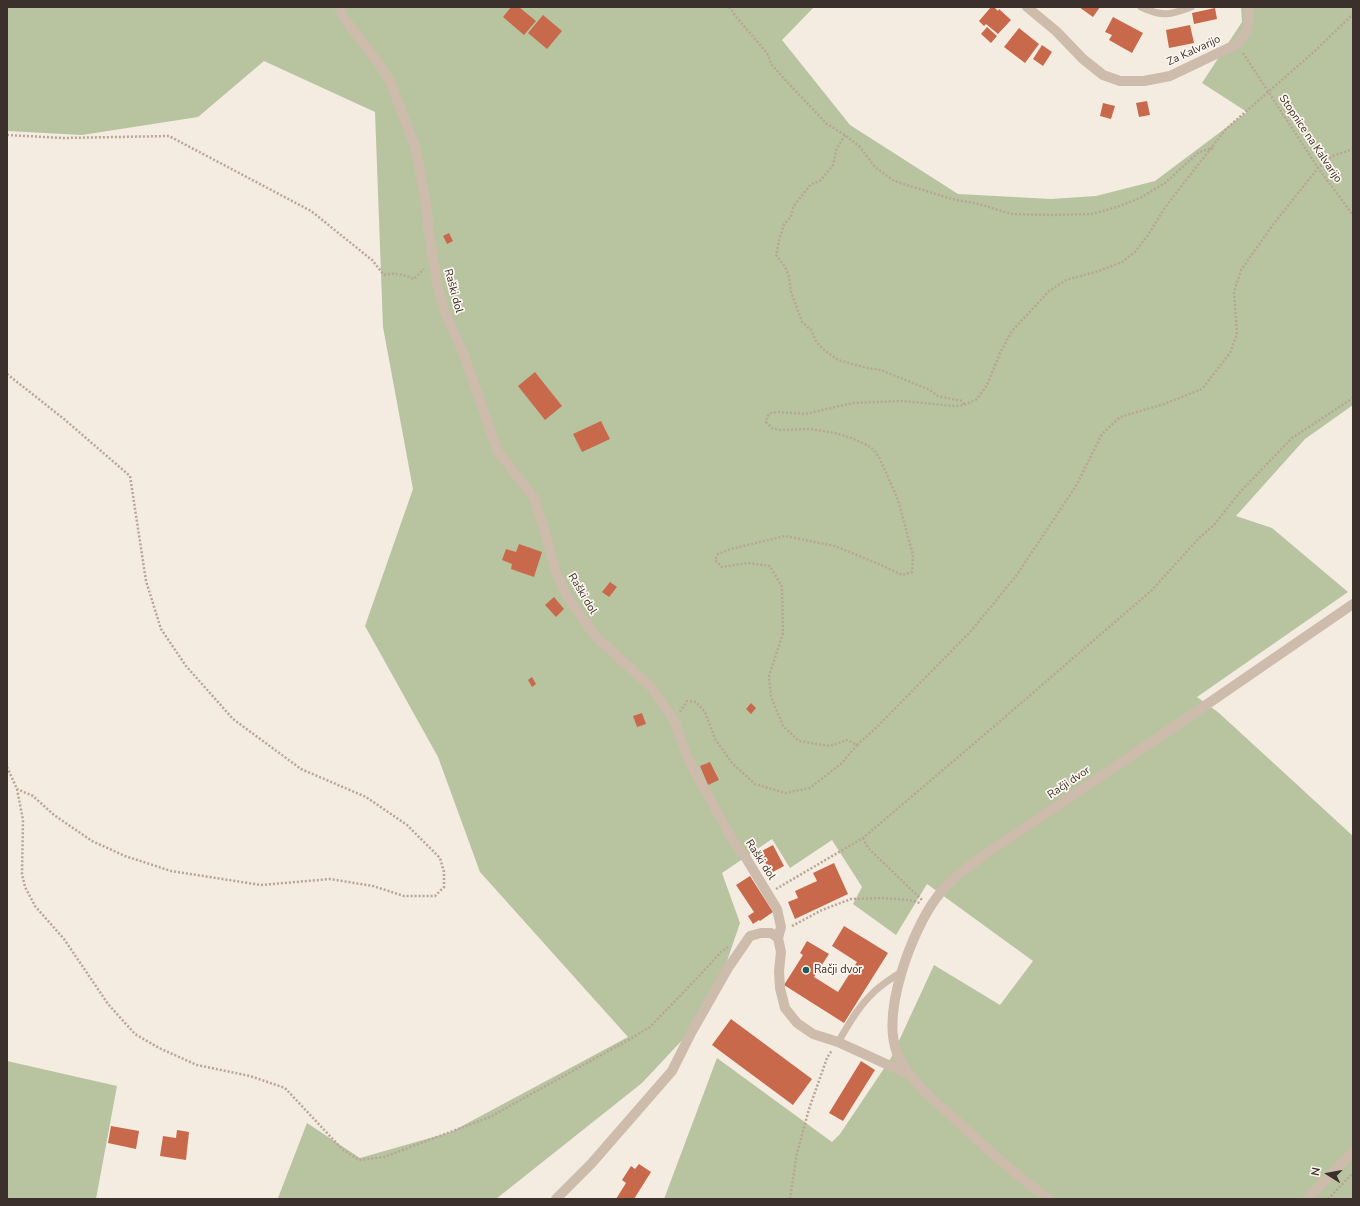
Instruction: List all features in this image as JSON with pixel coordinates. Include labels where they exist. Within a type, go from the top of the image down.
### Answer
[{"type":"street","name":"Raški dol","points":[[339,7],[344,18],[390,81],[416,150],[426,204],[434,264],[444,310],[463,352],[497,450],[534,498],[556,573],[567,596],[595,636],[651,687],[674,720],[688,759],[733,841],[777,909],[781,927],[778,938]]},
{"type":"street","name":"Za Kalvarijo","points":[[1027,7],[1056,31],[1083,59],[1103,75],[1120,81],[1144,81],[1170,76],[1237,44],[1247,31],[1250,7]]},
{"type":"street","name":"Račji dvor","points":[[1049,1199],[1024,1182],[982,1145],[908,1074],[897,1053],[893,1035],[893,1012],[901,972],[909,949],[930,906],[938,895],[961,872],[987,852],[1174,727],[1353,604]]},
{"type":"street","points":[[556,1199],[591,1164],[672,1071],[691,1033],[728,968],[750,936],[761,933],[771,933],[778,938],[780,952],[780,988],[785,1008],[797,1023],[813,1034],[838,1042],[908,1074]]},
{"type":"street","points":[[1307,1199],[1353,1152]]},
{"type":"lane","points":[[1141,7],[1154,13],[1174,14],[1191,7]]},
{"type":"lane","points":[[838,1042],[856,1013],[871,995],[901,972]]},
{"type":"path","points":[[729,7],[767,53],[772,65],[788,84],[827,124],[859,146],[875,167],[894,181],[952,199],[979,204],[1010,214],[1092,214],[1117,207],[1140,198],[1165,183],[1199,152],[1213,148]]},
{"type":"path","points":[[857,745],[847,740],[830,746],[799,741],[783,726],[771,697],[769,676],[784,633],[782,587],[770,566],[748,563],[722,567],[715,560],[718,554],[731,549],[785,536],[835,546],[902,575],[912,572],[913,555],[898,500],[880,459],[874,450],[867,445],[835,433],[811,428],[779,430],[772,428],[766,422],[767,417],[770,413],[779,412],[805,414],[853,403],[902,401],[955,406],[964,405],[977,399],[987,385],[1000,353],[1012,331],[1049,291],[1066,280],[1099,271],[1122,262],[1135,252],[1148,235],[1166,206],[1213,148],[1226,129],[1316,50],[1353,14]]},
{"type":"path","name":"Stopnice na Kalvarijo","points":[[1237,44],[1318,168],[1353,214]]},
{"type":"path","points":[[7,135],[64,138],[169,136],[311,211],[372,260],[384,274],[401,274],[414,279],[422,270],[434,264]]},
{"type":"path","points":[[845,135],[837,148],[833,164],[820,181],[811,184],[793,207],[791,217],[784,224],[776,255],[790,277],[791,292],[802,322],[811,330],[816,341],[823,349],[838,360],[867,368],[881,370],[930,390],[938,396],[962,401],[964,405]]},
{"type":"path","points":[[674,720],[687,701],[696,702],[705,712],[715,739],[732,762],[755,784],[785,793],[810,788],[842,763],[857,745],[875,729],[971,631],[1016,576],[1076,486],[1102,434],[1120,416],[1164,404],[1202,389],[1230,353],[1237,334],[1234,292],[1242,270],[1272,226],[1318,168],[1332,156],[1353,149]]},
{"type":"path","points":[[7,374],[64,419],[130,476],[146,581],[161,629],[186,666],[233,719],[301,769],[366,797],[407,825],[440,858],[444,872],[444,887],[435,896],[404,896],[373,886],[330,879],[261,885],[170,872],[125,856],[92,841],[54,815],[33,796],[17,790]]},
{"type":"path","points":[[768,894],[863,838],[1152,590],[1214,525],[1240,492],[1292,438],[1353,398]]},
{"type":"path","points":[[7,767],[17,790],[23,820],[22,874],[25,887],[35,906],[64,939],[108,1004],[135,1034],[165,1051],[197,1065],[250,1076],[285,1088],[342,1148],[359,1160],[384,1157],[490,1117],[630,1039],[650,1027],[721,952],[732,944]]},
{"type":"path","points":[[863,838],[868,848],[917,897],[930,906]]},
{"type":"path","points":[[781,927],[794,925],[822,910],[850,899],[883,898],[909,900],[930,906]]},
{"type":"path","points":[[790,1199],[797,1153],[809,1109],[826,1058],[838,1042]]},
{"type":"path","points":[[1328,1199],[1353,1173]]},
{"type":"green space","points":[[7,7],[814,7],[782,40],[850,125],[958,194],[1051,199],[1096,196],[1155,181],[1247,112],[1202,83],[1242,22],[1241,7],[1353,7],[1353,405],[1305,439],[1236,516],[1272,528],[1348,592],[1197,697],[1219,713],[1353,836],[1353,1199],[664,1199],[717,1058],[832,1142],[840,1134],[891,1058],[934,965],[1000,1005],[1033,961],[927,884],[896,935],[853,904],[862,887],[832,840],[790,868],[772,839],[722,873],[740,923],[723,973],[686,1036],[642,1083],[496,1199],[278,1198],[307,1123],[360,1158],[451,1132],[628,1037],[480,872],[438,757],[365,626],[413,489],[383,327],[375,112],[264,61],[198,117],[82,135],[7,131]]},
{"type":"green space","points":[[7,1061],[117,1086],[96,1199],[7,1199]]},
{"type":"building","points":[[511,7],[519,7],[536,21],[524,35],[503,17]]},
{"type":"building","points":[[991,7],[994,7],[998,11],[999,9],[1011,20],[998,34],[986,24],[984,26],[979,21]]},
{"type":"building","points":[[1079,7],[1100,7],[1093,17]]},
{"type":"building","points":[[1215,8],[1217,19],[1194,24],[1192,13]]},
{"type":"building","points":[[543,15],[562,31],[547,49],[528,33]]},
{"type":"building","points":[[1113,17],[1143,33],[1132,53],[1109,40],[1112,35],[1105,32]]},
{"type":"building","points":[[1190,25],[1194,43],[1169,48],[1166,30]]},
{"type":"building","points":[[987,27],[997,36],[991,43],[981,34]]},
{"type":"building","points":[[1019,28],[1039,44],[1025,63],[1004,47]]},
{"type":"building","points":[[1042,45],[1052,52],[1043,66],[1033,59]]},
{"type":"building","points":[[1147,101],[1150,115],[1139,117],[1136,103]]},
{"type":"building","points":[[1103,103],[1115,106],[1111,119],[1100,116]]},
{"type":"building","points":[[449,233],[453,241],[447,244],[443,236]]},
{"type":"building","points":[[535,372],[562,406],[545,420],[518,386]]},
{"type":"building","points":[[601,421],[610,439],[582,452],[573,434]]},
{"type":"building","points":[[519,544],[542,552],[534,577],[511,569],[512,564],[502,560],[506,549],[516,552]]},
{"type":"building","points":[[610,582],[617,587],[609,597],[602,592]]},
{"type":"building","points":[[554,597],[564,609],[556,617],[545,605]]},
{"type":"building","points":[[532,677],[536,684],[532,687],[528,680]]},
{"type":"building","points":[[751,703],[756,708],[751,714],[746,709]]},
{"type":"building","points":[[642,713],[646,724],[637,727],[633,716]]},
{"type":"building","points":[[710,762],[719,780],[708,785],[700,766]]},
{"type":"building","points":[[773,845],[784,866],[771,873],[760,852]]},
{"type":"building","points":[[834,863],[848,894],[795,919],[788,902],[798,898],[795,891],[817,881],[813,873]]},
{"type":"building","points":[[750,876],[773,912],[753,924],[748,916],[754,912],[736,885]]},
{"type":"building","name":"Račji dvor","points":[[844,926],[888,953],[844,1023],[784,985],[803,955],[800,953],[807,941],[829,954],[814,977],[838,992],[857,962],[832,946]]},
{"type":"building","points":[[731,1019],[812,1079],[793,1105],[712,1045]]},
{"type":"building","points":[[861,1061],[875,1070],[843,1121],[829,1113]]},
{"type":"building","points":[[111,1126],[139,1131],[136,1149],[108,1143]]},
{"type":"building","points":[[177,1130],[189,1132],[186,1160],[160,1156],[163,1136],[176,1138]]},
{"type":"building","points":[[639,1164],[651,1172],[634,1199],[616,1199],[626,1183],[622,1180],[631,1166],[635,1169]]},
{"type":"place","name":"Račji dvor","points":[[806,970]]}]
